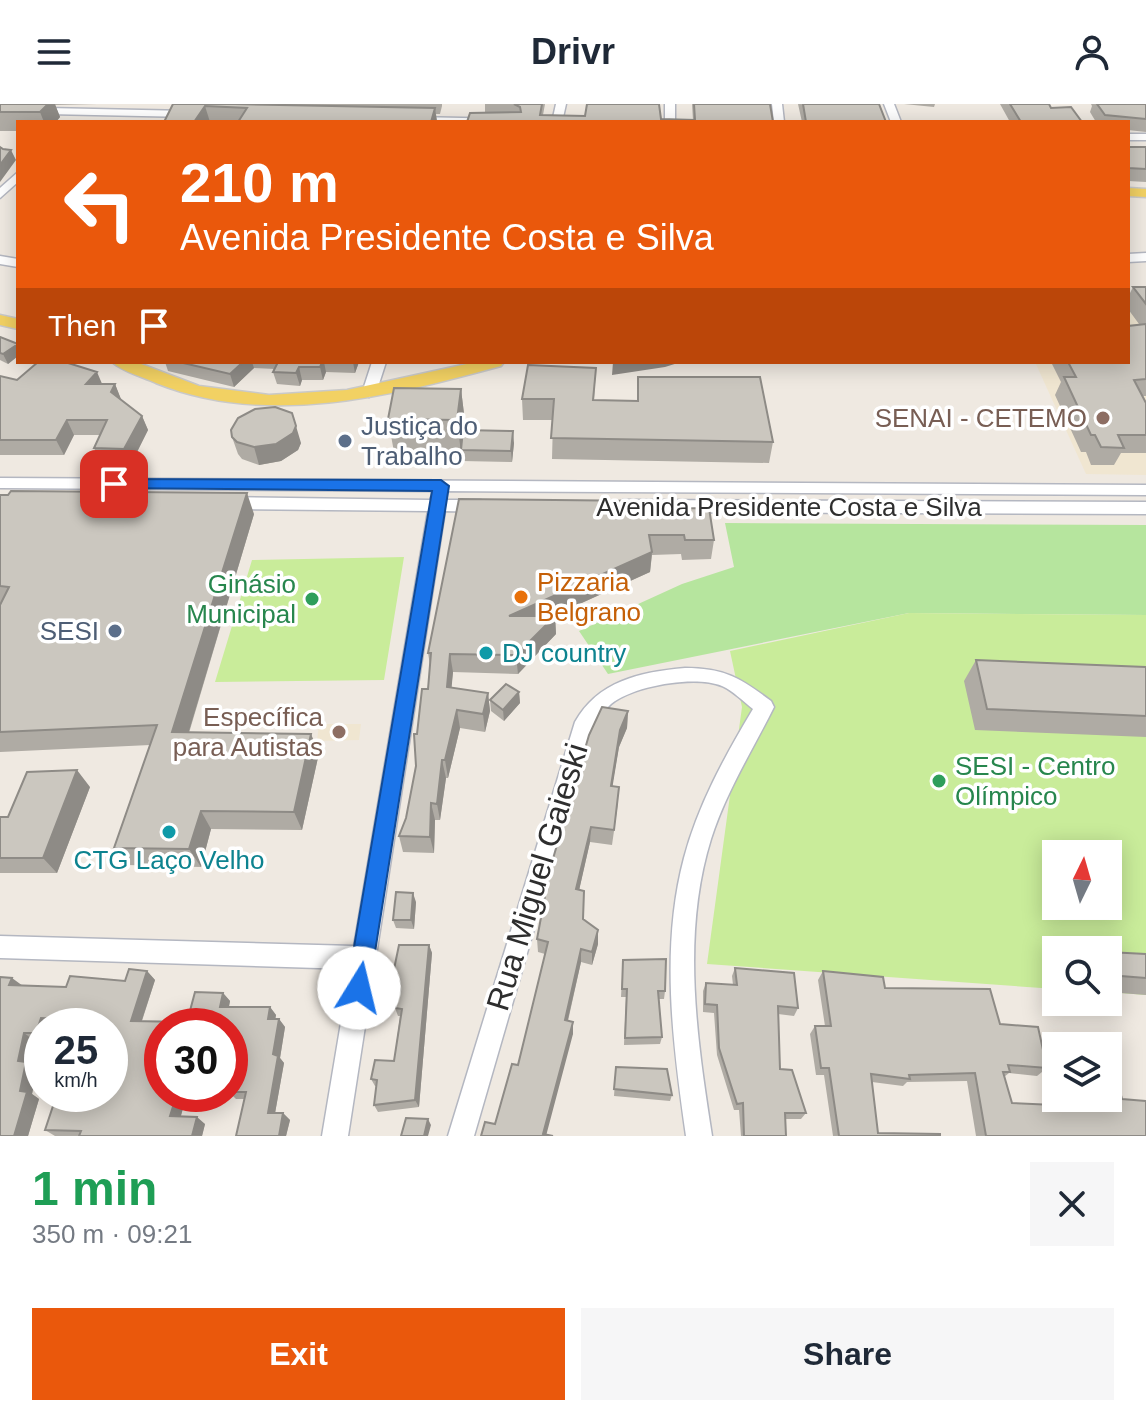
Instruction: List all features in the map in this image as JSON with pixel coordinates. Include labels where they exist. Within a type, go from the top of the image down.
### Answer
[{"type":"main road","points":[[126,364],[197,391],[226,396],[301,398],[369,393],[487,364]]},
{"type":"street","points":[[173,114],[181,104]]},
{"type":"street","points":[[0,110],[108,108],[202,115]]},
{"type":"street","points":[[410,120],[486,120]]},
{"type":"street","points":[[0,195],[16,177]]},
{"type":"street","points":[[369,393],[378,364]]},
{"type":"street","name":"Avenida Presidente Costa e Silva","points":[[0,483],[272,486],[439,496],[500,506]]},
{"type":"street","points":[[8,504],[19,483]]},
{"type":"street","points":[[267,503],[272,486]]},
{"type":"street","points":[[747,488],[750,507]]},
{"type":"street","name":"Avenida Presidente Costa e Silva","points":[[206,503],[747,488],[1146,490]]},
{"type":"street","points":[[335,1136],[439,496]]},
{"type":"street","name":"Avenida Presidente Costa e Silva","points":[[610,506],[1146,508]]},
{"type":"street","name":"Rua Miguel Gaieski","points":[[461,1136],[572,753],[595,706],[610,693],[640,682],[707,676],[729,682],[764,707],[741,747],[707,820],[694,860],[687,908],[684,968],[687,1037],[699,1136]]},
{"type":"street","points":[[0,947],[364,958]]},
{"type":"shaded area","name":"SENAI - CETEMO","points":[[1130,304],[1146,304],[1146,475],[1086,474],[1036,364],[1130,364]]},
{"type":"shaded area","name":"Específica para Autistas","points":[[319,724],[361,724],[359,740],[317,741]]},
{"type":"green space","points":[[725,523],[1146,525],[1146,615],[909,613],[608,674],[579,631],[682,584],[734,567]]},
{"type":"green space","points":[[404,557],[384,680],[215,682],[252,560]]},
{"type":"green space","name":"SESI - Centro Olímpico","points":[[909,613],[1146,615],[1146,995],[1122,993],[1122,936],[1042,936],[1042,988],[707,964],[742,707],[730,651]]},
{"type":"building","points":[[0,104],[48,104],[40,112],[0,112]]},
{"type":"building","points":[[173,104],[435,108],[432,120],[239,120],[247,108],[205,106],[195,120],[165,120]]},
{"type":"building","points":[[514,104],[542,104],[540,115],[585,116],[587,104],[659,104],[661,119],[695,120],[468,120],[470,113],[521,112],[520,107]]},
{"type":"building","points":[[694,104],[770,104],[773,120],[695,120]]},
{"type":"building","points":[[803,104],[879,104],[885,120],[806,120]]},
{"type":"building","points":[[1010,104],[1071,107],[1081,120],[1020,120]]},
{"type":"building","points":[[1097,104],[1146,104],[1146,119],[1105,115]]},
{"type":"building","points":[[0,147],[11,150],[0,165]]},
{"type":"building","points":[[1130,147],[1146,147],[1146,169],[1130,168]]},
{"type":"building","points":[[1133,287],[1146,287],[1146,304]]},
{"type":"building","points":[[1146,324],[1146,379],[1134,380],[1146,403],[1146,435],[1118,435],[1124,448],[1101,447],[1095,435],[1091,435],[1064,377],[1076,377],[1069,364],[1130,364],[1130,326]]},
{"type":"building","points":[[0,337],[16,343],[3,354],[0,353]]},
{"type":"building","points":[[36,364],[71,364],[97,372],[86,384],[115,384],[111,392],[142,416],[124,449],[94,448],[107,420],[67,420],[56,440],[0,440],[0,376],[17,380]]},
{"type":"building","points":[[188,364],[241,364],[230,374]]},
{"type":"building","points":[[277,364],[321,364],[320,367],[299,367],[296,373],[273,372]]},
{"type":"building","points":[[528,365],[596,368],[593,400],[638,401],[638,377],[760,377],[773,442],[551,438],[554,399],[522,399]]},
{"type":"building","points":[[394,388],[461,389],[457,420],[388,419]]},
{"type":"building","points":[[275,407],[292,413],[296,426],[293,433],[276,444],[254,447],[237,442],[232,437],[231,430],[238,418],[255,409]]},
{"type":"building","points":[[463,430],[513,431],[511,451],[461,450]]},
{"type":"building","name":"SESI","points":[[11,491],[247,493],[172,732],[311,734],[294,812],[201,811],[189,849],[114,848],[157,725],[0,732],[0,605],[9,587],[0,586],[0,495],[8,495]]},
{"type":"building","points":[[459,499],[647,501],[648,509],[709,508],[714,540],[685,540],[684,535],[649,535],[652,552],[509,616],[555,616],[516,655],[450,654],[447,687],[488,693],[483,714],[457,710],[445,760],[442,760],[437,804],[431,803],[430,837],[399,836],[406,818],[416,766],[414,734],[417,734],[422,689],[428,689],[431,653],[428,653]]},
{"type":"building","points":[[976,660],[1146,667],[1146,716],[987,709]]},
{"type":"building","points":[[506,684],[519,692],[503,710],[490,700]]},
{"type":"building","points":[[602,707],[628,711],[620,730],[611,786],[619,787],[614,830],[591,827],[576,889],[584,891],[583,919],[598,930],[592,952],[581,949],[565,1020],[573,1022],[543,1134],[553,1136],[481,1136],[485,1122],[495,1124],[512,1064],[518,1065],[548,942],[537,939],[550,869],[589,735]]},
{"type":"building","points":[[77,770],[43,858],[0,858],[0,817],[8,817],[27,772]]},
{"type":"building","points":[[396,892],[413,893],[411,920],[393,920]]},
{"type":"building","points":[[399,945],[429,945],[415,1100],[374,1105],[377,1080],[371,1079],[375,1060],[394,1061],[402,1009],[395,1008],[397,974],[393,974]]},
{"type":"building","points":[[1122,953],[1146,954],[1146,978],[1122,976]]},
{"type":"building","points":[[666,959],[665,991],[658,991],[662,1037],[625,1038],[627,989],[622,989],[623,960]]},
{"type":"building","points":[[735,968],[794,973],[798,1008],[778,1006],[780,1069],[792,1070],[806,1113],[785,1113],[786,1136],[744,1136],[743,1103],[737,1104],[719,1048],[717,1005],[705,1004],[706,983],[737,985]]},
{"type":"building","points":[[129,969],[147,971],[131,1021],[144,1021],[144,1112],[171,1112],[170,1116],[197,1117],[192,1136],[79,1136],[81,1131],[45,1130],[51,1112],[128,1112],[128,1008],[24,1008],[24,1033],[18,1061],[24,1062],[20,1091],[24,1092],[24,1102],[14,1136],[0,1136],[0,977],[12,978],[9,985],[66,987],[70,976],[125,981]]},
{"type":"building","points":[[823,971],[883,977],[885,988],[990,989],[1000,1024],[1038,1027],[1042,1045],[1042,1068],[1008,1065],[1010,1072],[1003,1072],[1012,1103],[1042,1104],[1042,1112],[1122,1112],[1122,1099],[1146,1101],[1146,1136],[986,1136],[975,1073],[909,1075],[910,1079],[871,1074],[878,1133],[940,1136],[839,1136],[829,1068],[821,1068],[815,1026],[831,1026]]},
{"type":"building","points":[[195,992],[223,993],[220,1007],[270,1007],[268,1019],[279,1019],[273,1054],[278,1056],[268,1113],[283,1113],[279,1136],[236,1136],[241,1112],[248,1112],[248,1008],[191,1008]]},
{"type":"building","points":[[616,1067],[667,1069],[672,1095],[614,1089]]},
{"type":"building","points":[[406,1118],[428,1119],[424,1136],[401,1136]]},
{"type":"place","name":"SENAI - CETEMO","points":[[1103,418]]},
{"type":"place","name":"Justiça do Trabalho","points":[[345,441]]},
{"type":"place","name":"Pizzaria Belgrano","points":[[521,597]]},
{"type":"place","name":"Ginásio Municipal","points":[[312,599]]},
{"type":"place","name":"SESI","points":[[115,631]]},
{"type":"place","name":"DJ country","points":[[486,653]]},
{"type":"place","name":"Específica para Autistas","points":[[339,732]]},
{"type":"place","name":"SESI - Centro Olímpico","points":[[939,781]]},
{"type":"place","name":"CTG Laço Velho","points":[[169,832]]},
{"type":"route","points":[[114,484],[441,486],[359,988]]}]
